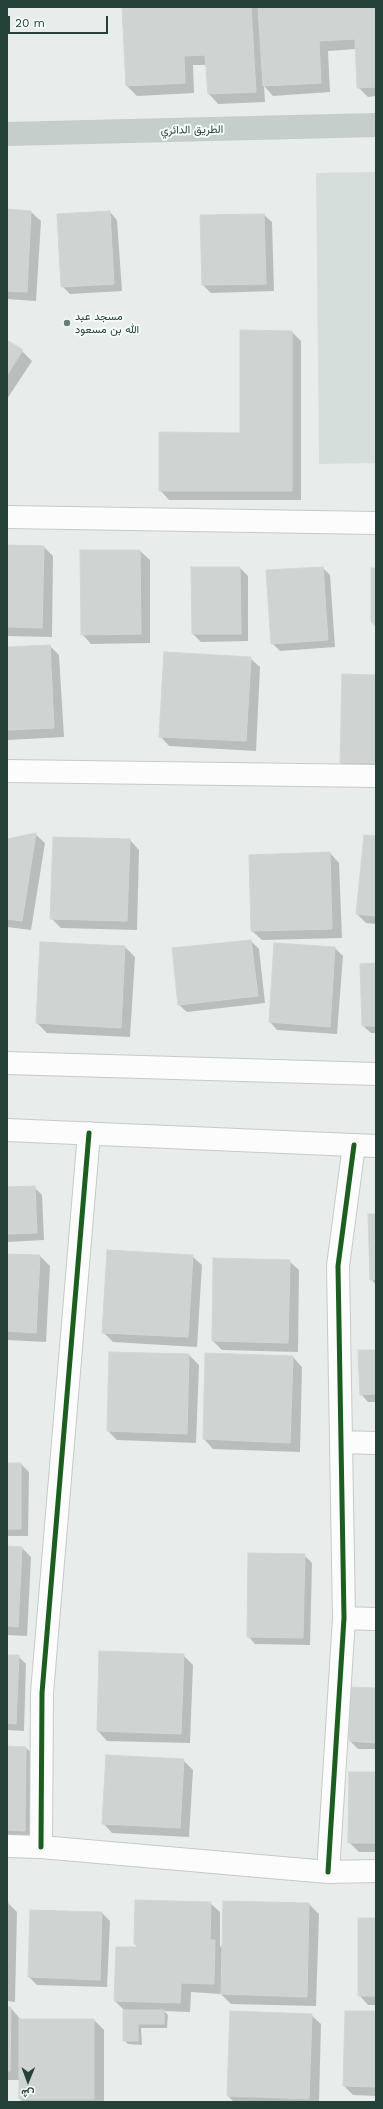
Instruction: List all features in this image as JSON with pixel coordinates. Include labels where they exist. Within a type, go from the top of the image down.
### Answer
[{"type":"highway","name":"الطريق الدائري","points":[[7,134],[376,125]]},
{"type":"street","points":[[7,517],[376,523]]},
{"type":"street","points":[[7,771],[376,776]]},
{"type":"street","points":[[7,1063],[376,1074]]},
{"type":"street","points":[[7,1130],[376,1146]]},
{"type":"street","points":[[42,1847],[42,1693],[89,1133]]},
{"type":"street","points":[[328,1872],[344,1618],[338,1266],[354,1145]]},
{"type":"street","points":[[341,1442],[376,1443]]},
{"type":"street","points":[[344,1618],[376,1618]]},
{"type":"street","points":[[7,1846],[42,1847],[328,1872],[376,1871]]},
{"type":"shaded area","points":[[376,172],[376,463],[319,464],[316,173]]},
{"type":"building","points":[[122,7],[251,7],[256,92],[208,94],[205,55],[184,56],[185,83],[126,86]]},
{"type":"building","points":[[258,7],[376,7],[376,87],[357,88],[355,39],[319,41],[321,83],[263,86]]},
{"type":"building","points":[[7,209],[31,211],[27,292],[7,291]]},
{"type":"building","points":[[110,211],[114,284],[61,287],[57,214]]},
{"type":"building","points":[[264,214],[266,284],[202,285],[200,215]]},
{"type":"building","points":[[240,330],[292,331],[292,491],[159,491],[159,432],[240,433]]},
{"type":"building","points":[[7,340],[23,350],[7,375]]},
{"type":"building","points":[[7,545],[44,546],[42,628],[7,627]]},
{"type":"building","points":[[80,550],[140,550],[141,634],[81,635]]},
{"type":"building","points":[[191,567],[240,567],[241,634],[192,634]]},
{"type":"building","points":[[323,567],[328,640],[271,644],[266,570]]},
{"type":"building","points":[[371,568],[376,568],[376,627],[371,621]]},
{"type":"building","points":[[50,645],[54,728],[7,730],[7,647]]},
{"type":"building","points":[[164,652],[251,657],[246,741],[159,737]]},
{"type":"building","points":[[342,674],[376,675],[376,763],[340,763]]},
{"type":"building","points":[[36,833],[22,921],[7,919],[7,839]]},
{"type":"building","points":[[364,835],[376,836],[376,916],[356,914]]},
{"type":"building","points":[[53,837],[130,839],[127,921],[50,919]]},
{"type":"building","points":[[330,852],[332,929],[251,931],[249,855]]},
{"type":"building","points":[[251,940],[258,996],[178,1005],[172,948]]},
{"type":"building","points":[[40,942],[125,946],[121,1028],[36,1023]]},
{"type":"building","points":[[274,943],[335,947],[330,1027],[269,1022]]},
{"type":"building","points":[[376,963],[376,1026],[362,1026],[360,964]]},
{"type":"building","points":[[35,1186],[37,1233],[7,1234],[7,1187]]},
{"type":"building","points":[[368,1214],[376,1214],[376,1279],[370,1280]]},
{"type":"building","points":[[107,1250],[193,1255],[188,1337],[102,1333]]},
{"type":"building","points":[[7,1254],[40,1255],[36,1333],[7,1331]]},
{"type":"building","points":[[213,1258],[290,1260],[288,1343],[212,1341]]},
{"type":"building","points":[[358,1350],[376,1350],[376,1394],[360,1395]]},
{"type":"building","points":[[109,1352],[189,1354],[187,1434],[107,1431]]},
{"type":"building","points":[[205,1353],[293,1356],[290,1443],[203,1439]]},
{"type":"building","points":[[7,1463],[21,1463],[21,1529],[7,1529]]},
{"type":"building","points":[[7,1546],[22,1547],[18,1627],[7,1626]]},
{"type":"building","points":[[248,1553],[305,1554],[303,1638],[247,1637]]},
{"type":"building","points":[[99,1651],[184,1654],[181,1734],[97,1731]]},
{"type":"building","points":[[7,1655],[19,1655],[16,1724],[7,1723]]},
{"type":"building","points":[[351,1687],[376,1688],[376,1743],[349,1741]]},
{"type":"building","points":[[7,1746],[26,1747],[25,1831],[7,1830]]},
{"type":"building","points":[[106,1755],[184,1759],[180,1828],[102,1824]]},
{"type":"building","points":[[349,1772],[376,1772],[376,1843],[348,1843]]},
{"type":"building","points":[[135,1900],[211,1902],[210,1940],[215,1940],[214,1984],[181,1983],[180,2003],[114,2001],[116,1947],[137,1947],[137,1944],[134,1944]]},
{"type":"building","points":[[7,1901],[8,1901],[7,1938]]},
{"type":"building","points":[[223,1901],[309,1903],[307,1997],[221,1994]]},
{"type":"building","points":[[30,1910],[102,1912],[100,1980],[28,1977]]},
{"type":"building","points":[[358,1918],[376,1918],[376,1996],[358,1996]]},
{"type":"building","points":[[7,2007],[11,2007],[10,2071],[7,2071]]},
{"type":"building","points":[[123,2010],[164,2010],[164,2024],[138,2024],[138,2041],[123,2041]]},
{"type":"building","points":[[230,2011],[312,2014],[309,2099],[227,2096]]},
{"type":"building","points":[[345,2011],[376,2011],[376,2087],[343,2086]]},
{"type":"building","points":[[19,2019],[94,2019],[94,2099],[19,2099]]},
{"type":"cycle path","points":[[41,1847],[42,1693],[89,1133]]},
{"type":"cycle path","points":[[328,1872],[344,1618],[338,1266],[354,1145]]},
{"type":"place","name":"مسجد عبد الله بن مسعود","points":[[67,323]]}]
